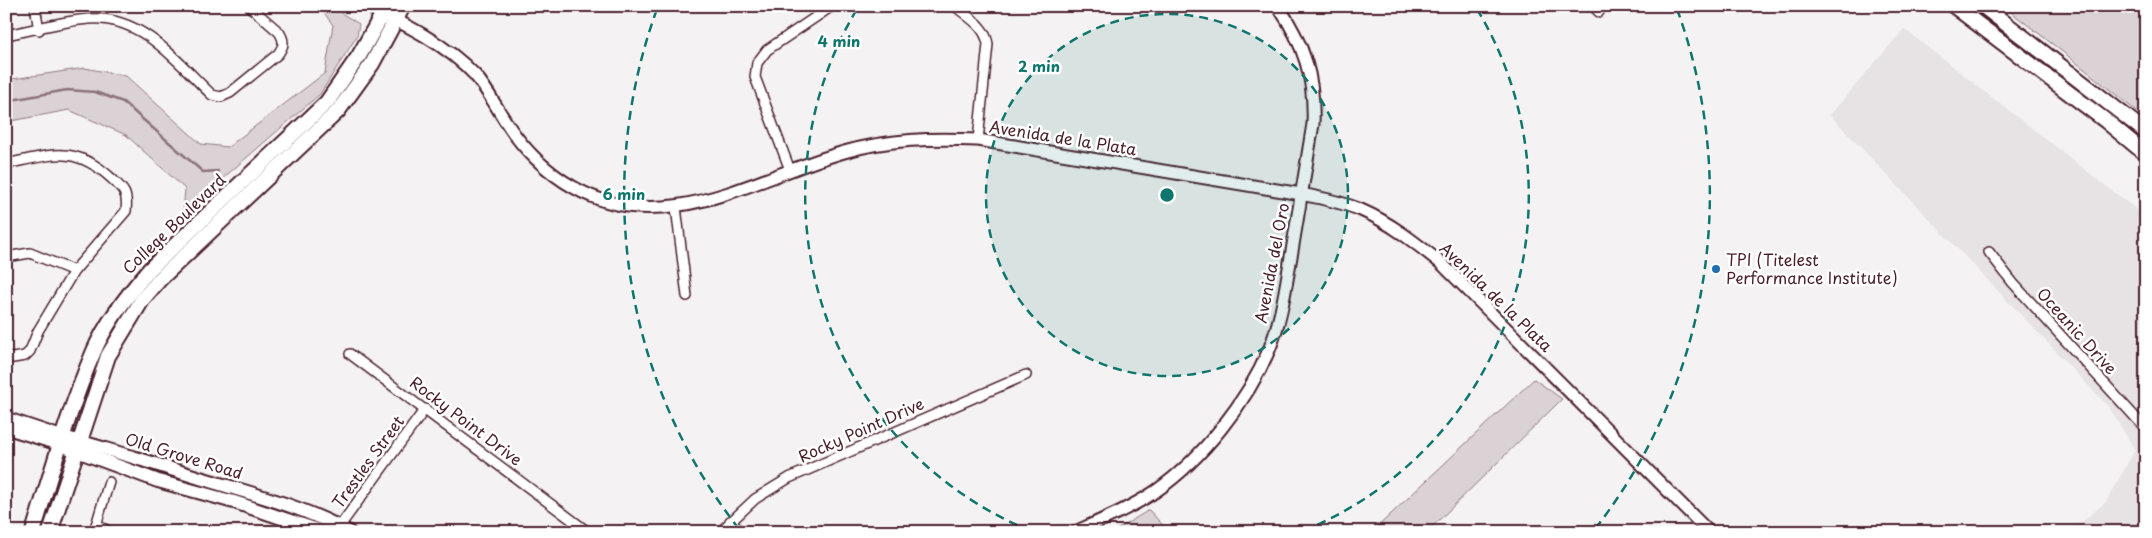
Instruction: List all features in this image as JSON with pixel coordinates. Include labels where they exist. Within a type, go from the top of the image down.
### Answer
[{"type":"main road","name":"College Boulevard","points":[[50,532],[108,356],[142,300],[160,279],[338,111],[372,64],[403,6]]},
{"type":"main road","points":[[1954,6],[2106,121],[2146,154]]},
{"type":"main road","points":[[1982,6],[2146,132]]},
{"type":"main road","name":"College Boulevard","points":[[33,532],[62,441],[95,350],[131,291],[150,269],[327,102],[359,56],[386,10]]},
{"type":"main road","name":"Old Grove Road","points":[[62,441],[238,489],[320,517],[342,530]]},
{"type":"main road","name":"Old Grove Road","points":[[78,446],[158,481],[234,502],[323,532]]},
{"type":"street","points":[[35,6],[39,30]]},
{"type":"street","name":"Avenida de la Plata","points":[[367,6],[386,10],[396,21],[452,54],[475,75],[512,132],[547,169],[574,188],[608,202],[642,208],[676,207],[739,190],[843,152],[883,143],[932,138],[978,140],[1301,194],[1342,203],[1383,221],[1408,237],[1442,264],[1709,532]]},
{"type":"street","points":[[790,170],[755,77],[757,63],[767,50],[832,6]]},
{"type":"street","points":[[955,6],[983,29],[987,35],[988,44],[978,140]]},
{"type":"street","name":"Avenida del Oro","points":[[1075,532],[1123,510],[1156,491],[1218,433],[1245,396],[1268,351],[1278,325],[1313,124],[1312,90],[1303,52],[1288,21],[1278,6]]},
{"type":"street","points":[[6,35],[91,19],[111,20],[141,31],[156,40],[212,95],[220,98],[230,94],[272,60],[284,46],[283,37],[280,32],[253,8]]},
{"type":"street","points":[[6,164],[56,154],[80,157],[101,169],[123,188],[128,198],[126,211],[74,271],[38,331],[30,351],[25,356],[7,357]]},
{"type":"street","points":[[676,207],[687,296]]},
{"type":"street","name":"Oceanic Drive","points":[[1988,252],[2013,283],[2146,429]]},
{"type":"street","points":[[6,257],[30,253],[74,271]]},
{"type":"street","name":"Rocky Point Drive","points":[[350,354],[588,532]]},
{"type":"street","name":"Rocky Point Drive","points":[[720,532],[730,521],[772,488],[813,466],[1026,374]]},
{"type":"street","name":"Trestles Street","points":[[342,530],[426,409]]},
{"type":"street","name":"Old Grove Road","points":[[6,418],[62,441]]},
{"type":"street","name":"Old Grove Road","points":[[6,428],[62,441]]},
{"type":"street","points":[[109,482],[95,529],[111,532]]},
{"type":"street","points":[[730,521],[741,532]]},
{"type":"shaded area","points":[[319,6],[330,6],[359,24],[357,36],[320,94],[183,213],[185,189],[126,135],[69,110],[6,122],[6,80],[85,68],[126,76],[201,144],[228,147],[325,73],[333,25]]},
{"type":"shaded area","points":[[2003,6],[2146,6],[2146,119],[2073,60]]},
{"type":"shaded area","points":[[1904,29],[2146,217],[2146,532],[2070,532],[2106,502],[2135,450],[2109,407],[1830,115]]},
{"type":"shaded area","points":[[1534,379],[1562,399],[1427,532],[1372,532]]},
{"type":"shaded area","points":[[1149,510],[1169,532],[1113,532]]},
{"type":"waterway","points":[[6,101],[67,90],[95,92],[123,102],[203,172],[218,171]]},
{"type":"place","name":"TPI (Titelest Performance Institute)","points":[[1716,269]]}]
